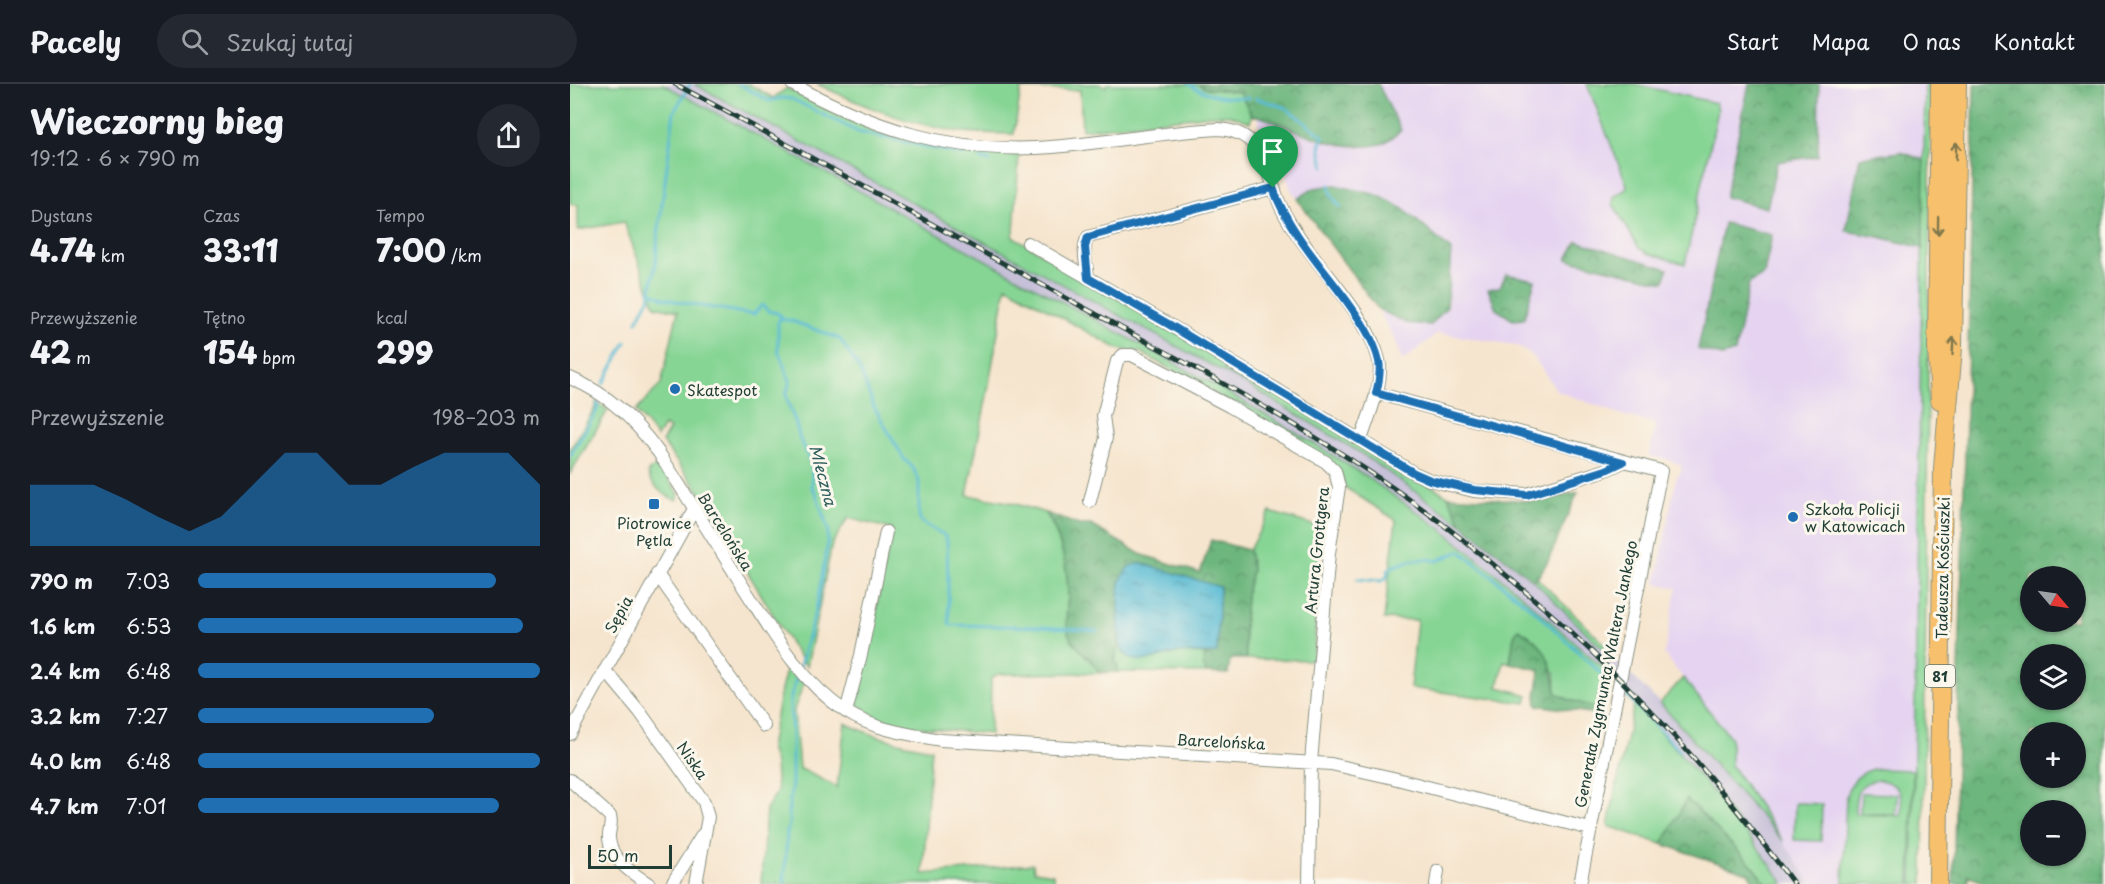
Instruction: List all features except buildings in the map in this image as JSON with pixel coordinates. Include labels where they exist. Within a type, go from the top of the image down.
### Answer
[{"type":"main road","name":"Tadeusza Kościuszki","points":[[1938,884],[1943,468],[1936,347],[1940,84]]},
{"type":"main road","name":"Tadeusza Kościuszki","points":[[1943,468],[1953,347],[1956,84]]},
{"type":"street","points":[[792,84],[836,108],[878,125],[962,145],[1038,148],[1219,129],[1236,133],[1248,140],[1263,159],[1273,188],[1289,221],[1352,308],[1377,354],[1380,367],[1376,393],[1361,440]]},
{"type":"street","points":[[1088,278],[1085,247],[1088,237],[1273,188]]},
{"type":"street","points":[[1028,243],[1414,473],[1430,480],[1485,491],[1527,495],[1606,470],[1623,462]]},
{"type":"street","name":"Artura Grottgera","points":[[1090,501],[1106,438],[1103,416],[1117,361],[1123,355],[1132,355],[1229,406],[1326,462],[1335,471],[1339,487],[1329,553],[1311,762],[1309,884]]},
{"type":"street","name":"Barcelońska","points":[[570,378],[618,405],[638,424],[659,453],[790,658],[806,677],[846,712],[888,730],[940,740],[1311,762],[1349,767],[1590,828]]},
{"type":"street","points":[[1376,393],[1623,462]]},
{"type":"street","name":"Generała Zygmunta Waltera Jankego","points":[[1580,884],[1661,471],[1623,462]]},
{"type":"street","name":"Sępia","points":[[570,734],[694,508]]},
{"type":"street","points":[[846,712],[861,655],[886,532]]},
{"type":"street","points":[[657,574],[764,726]]},
{"type":"street","name":"Niska","points":[[604,671],[640,712],[704,802],[708,817],[707,828],[696,884]]},
{"type":"street","points":[[570,780],[610,816],[612,820],[609,842],[621,863],[649,884]]},
{"type":"street","points":[[672,884],[707,828]]},
{"type":"street","points":[[1436,884],[1438,871]]},
{"type":"shaded area","points":[[663,84],[694,84],[1139,325],[1246,384],[1359,452],[1425,497],[1535,582],[1660,703],[1783,841],[1811,884],[1784,884],[1759,848],[1696,771],[1634,704],[1610,674],[1519,593],[1440,528],[1403,501],[1305,438],[1218,387]]},
{"type":"shaded area","name":"Szkoła Policji w Katowicach","points":[[1253,84],[1925,84],[1912,884],[1811,884],[1731,765],[1731,738],[1664,654],[1677,588],[1656,583],[1676,479],[1681,471],[1681,465],[1649,456],[1656,424],[1625,416],[1557,391],[1533,356],[1515,345],[1438,333],[1402,361],[1396,342],[1378,309],[1291,190],[1275,145],[1260,128]]},
{"type":"green space","points":[[570,84],[663,84],[1218,387],[1305,438],[1364,475],[1440,528],[1519,593],[1610,674],[1604,706],[1598,714],[1596,708],[1556,693],[1555,673],[1518,629],[1514,636],[1510,663],[1504,661],[1498,687],[1528,695],[1526,703],[1410,688],[1417,620],[1384,619],[1396,520],[1343,486],[1341,472],[1257,417],[1140,352],[1118,349],[1006,286],[967,495],[1008,502],[1046,513],[1056,532],[1065,564],[1068,586],[1066,617],[1068,632],[1073,642],[1093,663],[1099,673],[998,674],[991,679],[990,734],[908,726],[886,721],[860,709],[855,692],[859,676],[866,666],[891,529],[848,518],[832,544],[807,666],[795,651],[697,488],[662,442],[670,429],[664,426],[657,437],[636,411],[661,384],[678,311],[655,306],[624,222],[578,230],[578,205],[570,204]]},
{"type":"green space","points":[[694,84],[749,84],[773,98],[787,88],[840,116],[892,135],[946,146],[1019,154],[1012,236],[1448,496],[1462,524],[1359,452],[1246,384]]},
{"type":"green space","points":[[817,84],[1098,84],[1106,87],[1106,84],[1198,84],[1204,88],[1240,92],[1252,116],[1250,122],[1230,115],[1211,115],[1082,130],[1080,90],[1021,89],[1014,134],[969,133],[936,128],[901,118]]},
{"type":"green space","points":[[1198,84],[1378,84],[1401,130],[1381,144],[1350,146],[1334,143],[1258,116],[1252,116],[1240,92],[1204,88]]},
{"type":"green space","points":[[1587,84],[1634,84],[1716,103],[1718,110],[1685,264],[1647,253],[1639,248],[1613,204],[1614,197],[1626,189],[1627,185]]},
{"type":"green space","points":[[1749,84],[1819,84],[1818,156],[1777,162],[1767,208],[1725,197]]},
{"type":"green space","points":[[1925,84],[1931,84],[1923,884],[1912,884]]},
{"type":"green space","points":[[1974,84],[2105,84],[2105,884],[1985,884],[1968,875],[1968,884],[1953,884]]},
{"type":"green space","points":[[1901,152],[1924,160],[1923,248],[1846,231],[1860,157]]},
{"type":"green space","points":[[1335,185],[1377,195],[1402,208],[1451,250],[1447,307],[1431,325],[1406,323],[1378,309],[1297,199],[1314,188]]},
{"type":"green space","points":[[1724,223],[1772,235],[1764,274],[1749,284],[1735,352],[1722,356],[1698,349]]},
{"type":"green space","points":[[1577,241],[1668,269],[1664,282],[1567,259]]},
{"type":"green space","points":[[1506,274],[1535,280],[1524,319],[1513,320],[1496,309],[1488,289],[1500,287]]},
{"type":"green space","points":[[596,402],[608,410],[570,474],[570,450],[596,406]]},
{"type":"green space","points":[[657,466],[661,468],[679,494],[677,500],[663,493],[651,481],[648,471]]},
{"type":"green space","points":[[1578,492],[1548,561],[1535,582],[1462,524],[1448,496],[1533,501]]},
{"type":"green space","points":[[1270,512],[1320,527],[1314,660],[1246,659],[1244,629],[1246,594],[1252,570],[1249,550]]},
{"type":"green space","points":[[1046,513],[1079,525],[1091,525],[1140,554],[1200,573],[1211,540],[1249,550],[1252,570],[1246,594],[1244,629],[1246,659],[1230,659],[1228,674],[1207,673],[1203,665],[1205,654],[1217,653],[1219,609],[1120,580],[1119,643],[1115,659],[1118,668],[1116,672],[1099,673],[1093,663],[1073,642],[1068,632],[1066,617],[1068,586],[1065,564],[1056,532]]},
{"type":"green space","points":[[1537,578],[1613,652],[1613,659],[1535,582]]},
{"type":"green space","points":[[1518,629],[1542,647],[1553,672],[1556,693],[1567,699],[1597,708],[1598,714],[1537,705],[1540,670],[1510,663],[1514,636]]},
{"type":"green space","points":[[1119,643],[1124,654],[1146,660],[1180,652],[1205,654],[1203,665],[1207,673],[1116,672],[1118,667],[1115,659]]},
{"type":"green space","points":[[787,666],[804,683],[794,710],[799,768],[837,787],[845,723],[887,739],[931,749],[923,874],[1033,864],[1034,871],[1053,874],[1054,884],[761,884],[766,809],[777,792],[775,764],[770,748]]},
{"type":"green space","points":[[1683,678],[1731,738],[1731,765],[1783,841],[1660,703]]},
{"type":"green space","points":[[1634,704],[1712,791],[1784,884],[1767,884],[1753,866],[1687,800],[1662,844],[1608,826]]},
{"type":"green space","points":[[1874,769],[1913,770],[1910,884],[1843,884],[1846,796],[1856,778]],"holes":[[[1872,781],[1887,782],[1900,792],[1901,816],[1855,814],[1857,795],[1862,786]]]},
{"type":"green space","points":[[1861,793],[1897,794],[1896,814],[1860,813]]},
{"type":"green space","points":[[1687,799],[1753,866],[1767,884],[1751,884],[1752,879],[1748,873],[1662,844]]},
{"type":"green space","points":[[1795,803],[1822,804],[1821,841],[1794,840]]},
{"type":"water","points":[[1141,563],[1220,587],[1217,653],[1176,653],[1141,661],[1125,654],[1119,629],[1120,586],[1123,575],[1130,566]]},
{"type":"waterway","name":"Mleczna","points":[[637,321],[649,299],[656,261],[674,112],[690,84]]},
{"type":"waterway","points":[[739,84],[769,101],[782,98],[792,99],[858,132],[964,155]]},
{"type":"waterway","points":[[1189,84],[1218,96],[1249,98]]},
{"type":"waterway","points":[[1256,98],[1286,108],[1323,136],[1320,148],[1324,166]]},
{"type":"waterway","points":[[980,159],[990,161]]},
{"type":"waterway","points":[[1329,185],[1331,195],[1341,208]]},
{"type":"waterway","name":"Mleczna","points":[[650,290],[656,295],[679,302],[743,313],[754,314],[762,305],[768,311],[781,316],[778,323],[778,350],[790,381],[786,395],[800,440],[812,465],[812,487],[828,530],[817,605],[800,666]]},
{"type":"waterway","points":[[781,319],[840,339],[861,372],[874,407],[919,481],[921,522],[944,535],[947,540],[950,625],[1097,631]]},
{"type":"waterway","points":[[603,384],[626,342]]},
{"type":"waterway","points":[[570,456],[597,410],[598,402]]},
{"type":"waterway","points":[[1357,579],[1381,581],[1387,577],[1388,570],[1394,566],[1413,560],[1437,561],[1460,551],[1535,611],[1606,678]]},
{"type":"waterway","name":"Mleczna","points":[[784,884],[792,783],[790,701],[798,672]]},
{"type":"waterway","points":[[1626,695],[1680,751]]},
{"type":"railway","points":[[675,84],[1222,383],[1316,438],[1406,497],[1505,574],[1611,671],[1696,761],[1794,884]]},
{"type":"place","name":"Skatespot","points":[[675,389]]},
{"type":"place","name":"Piotrowice Pętla","points":[[654,504]]},
{"type":"place","name":"Szkoła Policji w Katowicach","points":[[1793,517]]},
{"type":"route","points":[[1273,188],[1289,221],[1352,308],[1368,335],[1380,367],[1376,393],[1623,462],[1606,470],[1527,495],[1474,490],[1430,480],[1414,473],[1088,278],[1085,241],[1088,237],[1273,188]]}]
